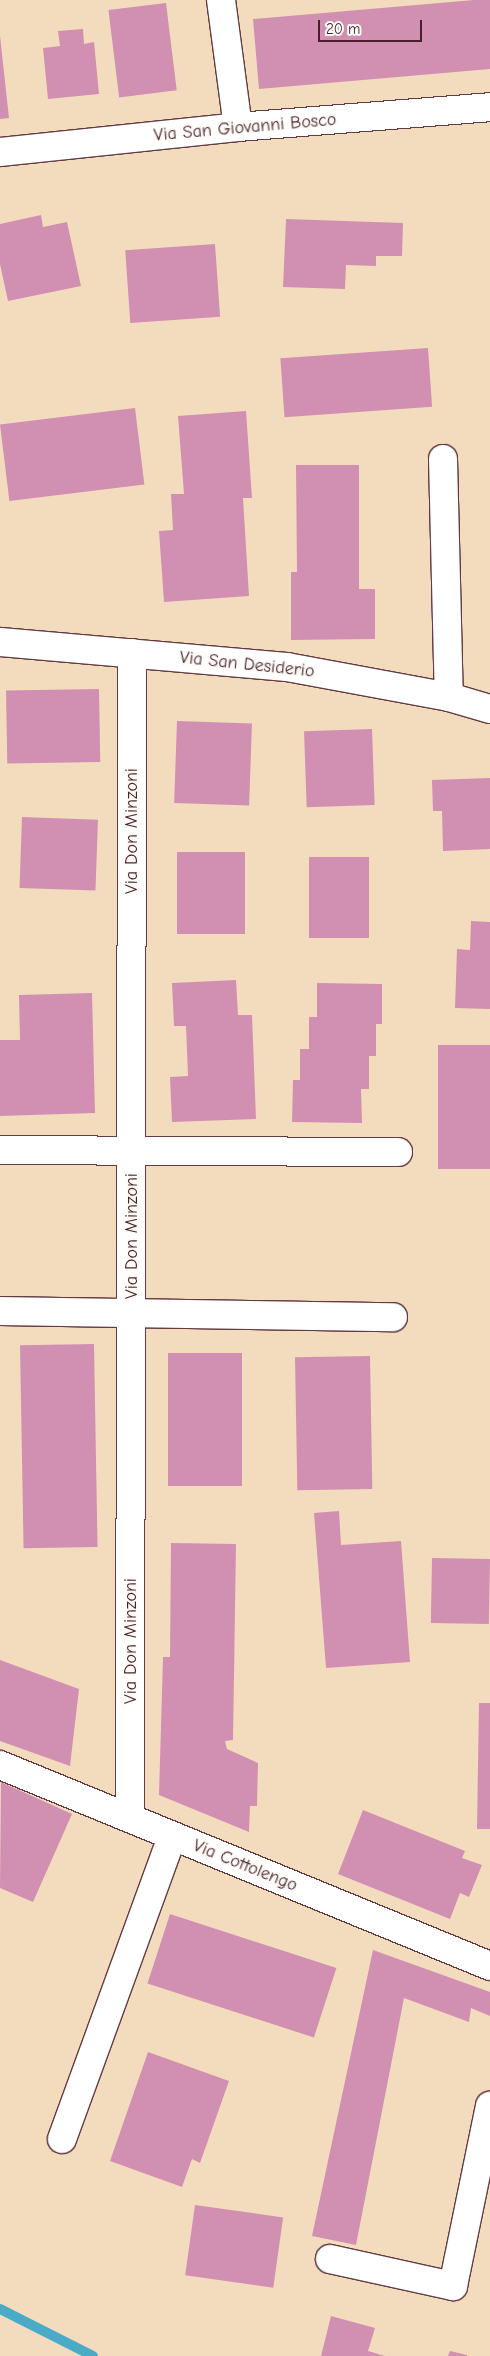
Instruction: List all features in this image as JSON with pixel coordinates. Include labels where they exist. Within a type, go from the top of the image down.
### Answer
[{"type":"street","points":[[221,0],[238,127]]},
{"type":"street","name":"Via San Giovanni Bosco","points":[[0,152],[238,127],[490,107]]},
{"type":"street","points":[[443,460],[449,697]]},
{"type":"street","name":"Via San Desiderio","points":[[0,642],[287,667],[449,697],[490,709]]},
{"type":"street","name":"Via Don Minzoni","points":[[130,1818],[132,653]]},
{"type":"street","points":[[0,1150],[398,1152]]},
{"type":"street","points":[[0,1311],[393,1318]]},
{"type":"street","name":"Via Cottolengo","points":[[0,1765],[490,1966]]},
{"type":"street","points":[[62,2139],[172,1836]]},
{"type":"street","points":[[330,2259],[453,2286],[490,2106]]},
{"type":"building","points":[[490,0],[490,69],[259,89],[253,19]]},
{"type":"building","points":[[166,3],[177,90],[119,97],[108,10]]},
{"type":"building","points":[[83,29],[84,44],[94,42],[99,94],[48,99],[43,48],[60,46],[58,31]]},
{"type":"building","points":[[0,36],[9,118],[0,119]]},
{"type":"building","points":[[41,215],[43,227],[67,222],[81,286],[8,301],[0,264],[0,224]]},
{"type":"building","points":[[286,219],[403,223],[402,256],[376,256],[376,266],[346,265],[345,289],[283,287]]},
{"type":"building","points":[[215,244],[220,317],[130,323],[125,250]]},
{"type":"building","points":[[428,348],[432,407],[284,417],[280,358]]},
{"type":"building","points":[[135,408],[144,484],[9,501],[0,425]]},
{"type":"building","points":[[246,411],[252,498],[243,498],[249,596],[164,602],[159,531],[173,530],[171,494],[184,494],[178,416]]},
{"type":"building","points":[[296,465],[359,465],[359,589],[375,589],[375,639],[291,640],[291,572],[297,572]]},
{"type":"building","points":[[99,689],[100,762],[7,764],[6,691]]},
{"type":"building","points":[[177,721],[252,724],[249,806],[174,803]]},
{"type":"building","points":[[372,729],[375,805],[307,807],[304,731]]},
{"type":"building","points":[[490,778],[490,849],[443,851],[442,811],[433,811],[432,780]]},
{"type":"building","points":[[22,817],[98,820],[95,891],[20,888]]},
{"type":"building","points":[[177,852],[245,852],[245,934],[177,934]]},
{"type":"building","points":[[309,857],[369,857],[369,938],[309,938]]},
{"type":"building","points":[[471,921],[490,922],[490,1009],[455,1008],[457,949],[470,950]]},
{"type":"building","points":[[236,980],[238,1015],[252,1015],[256,1119],[172,1122],[170,1077],[188,1076],[186,1026],[174,1026],[172,983]]},
{"type":"building","points":[[317,983],[382,984],[382,1024],[376,1024],[376,1056],[369,1056],[369,1089],[361,1089],[362,1123],[292,1122],[293,1080],[300,1080],[300,1049],[309,1049],[309,1017],[317,1017]]},
{"type":"building","points":[[92,993],[95,1113],[0,1116],[0,1040],[20,1040],[19,995]]},
{"type":"building","points":[[438,1045],[490,1045],[490,1169],[438,1169]]},
{"type":"building","points":[[94,1344],[98,1547],[24,1548],[20,1345]]},
{"type":"building","points":[[168,1353],[242,1353],[242,1486],[168,1486]]},
{"type":"building","points":[[370,1356],[372,1489],[297,1490],[295,1357]]},
{"type":"building","points":[[339,1511],[341,1545],[401,1541],[410,1662],[326,1668],[314,1513]]},
{"type":"building","points":[[171,1543],[236,1544],[233,1740],[225,1741],[227,1749],[258,1763],[257,1806],[250,1806],[249,1832],[159,1795],[163,1657],[170,1657]]},
{"type":"building","points":[[432,1558],[490,1559],[489,1624],[431,1623]]},
{"type":"building","points":[[0,1660],[79,1689],[70,1766],[0,1741]]},
{"type":"building","points":[[479,1703],[490,1703],[490,1829],[477,1829]]},
{"type":"building","points":[[1,1782],[72,1814],[33,1902],[0,1888]]},
{"type":"building","points":[[363,1810],[465,1851],[462,1858],[482,1865],[469,1897],[460,1893],[450,1919],[338,1874]]},
{"type":"building","points":[[170,1914],[336,1968],[314,2038],[147,1983]]},
{"type":"building","points":[[373,1950],[490,1992],[490,2016],[471,2008],[469,2022],[404,1998],[356,2245],[312,2236]]},
{"type":"building","points":[[148,2052],[229,2081],[200,2163],[192,2159],[182,2187],[110,2161]]},
{"type":"building","points":[[195,2205],[283,2217],[273,2288],[185,2275]]},
{"type":"building","points":[[331,2316],[375,2328],[368,2351],[385,2356],[321,2356]]},
{"type":"building","points":[[450,2351],[467,2355],[467,2356],[448,2356]]},
{"type":"waterway","points":[[0,2309],[93,2356]]}]
